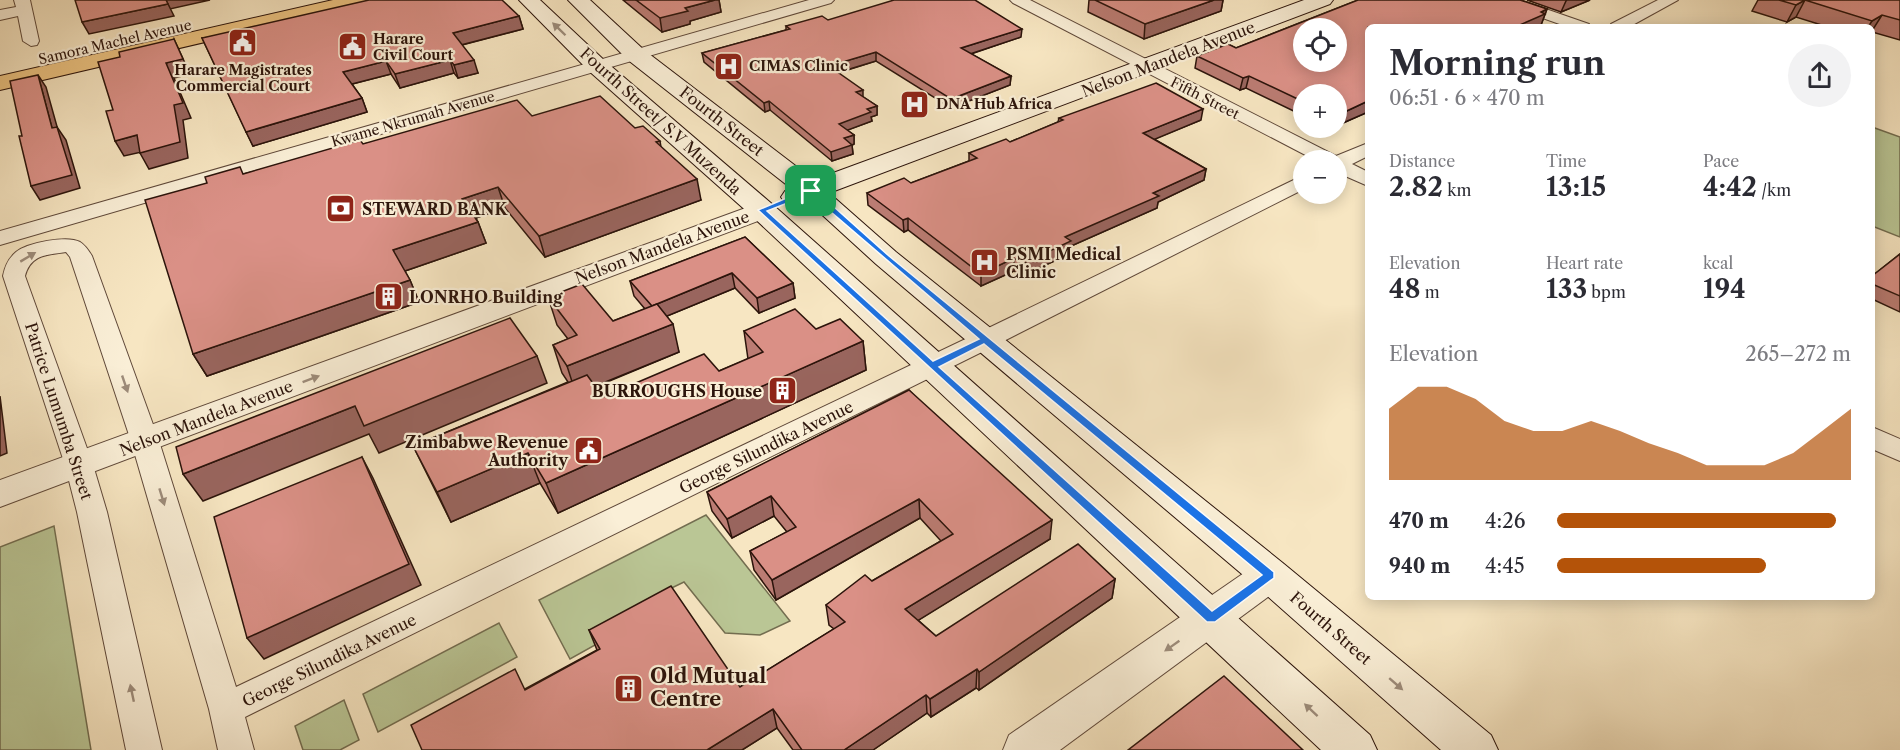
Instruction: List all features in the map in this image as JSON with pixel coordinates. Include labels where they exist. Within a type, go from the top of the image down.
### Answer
[{"type":"highway","name":"Samora Machel Avenue","points":[[0,68],[299,0]]},
{"type":"highway","name":"Samora Machel Avenue","points":[[0,83],[359,0]]},
{"type":"main road","name":"Fourth Street/ S.V Muzenda","points":[[529,0],[597,66],[762,210],[1353,750]]},
{"type":"main road","name":"Fourth Street","points":[[578,0],[636,55],[811,191],[886,258],[1270,575],[1475,750]]},
{"type":"main road","name":"Nelson Mandela Avenue","points":[[762,210],[1323,0]]},
{"type":"street","name":"Kwame Nkrumah Avenue","points":[[0,238],[826,0]]},
{"type":"street","name":"Fifth Street","points":[[1018,0],[1146,68],[1309,150]]},
{"type":"street","points":[[1505,0],[1574,24]]},
{"type":"street","points":[[1623,24],[1670,0]]},
{"type":"street","points":[[0,15],[23,5],[31,41]]},
{"type":"street","points":[[1347,159],[1365,150]]},
{"type":"street","points":[[1347,170],[1365,178]]},
{"type":"street","name":"George Silundika Avenue","points":[[226,710],[985,340],[1293,186]]},
{"type":"street","name":"Nelson Mandela Avenue","points":[[0,494],[762,210]]},
{"type":"street","name":"Patrice Lumumba Street","points":[[144,750],[95,523],[79,465],[14,276],[17,264],[26,255],[43,249],[69,245],[75,248],[81,256],[145,441],[236,750]]},
{"type":"street","points":[[1875,438],[1900,451]]},
{"type":"street","points":[[1025,750],[1270,575]]},
{"type":"green space","points":[[1875,128],[1900,137],[1900,237],[1875,227]]},
{"type":"green space","points":[[706,515],[790,621],[760,635],[725,633],[684,582],[657,595],[665,606],[570,659],[539,600]]},
{"type":"green space","points":[[54,526],[91,750],[0,750],[0,547]]},
{"type":"green space","points":[[499,623],[517,657],[378,732],[363,694]]},
{"type":"green space","points":[[344,700],[359,740],[340,750],[303,750],[295,726]]},
{"type":"building","points":[[75,0],[166,0],[168,4],[82,22]]},
{"type":"building","points":[[369,0],[502,0],[519,16],[453,33],[474,60],[454,65],[450,60],[395,74],[386,61],[343,72],[362,98],[246,132],[202,38]]},
{"type":"building","points":[[636,0],[715,0],[685,8],[688,11],[660,18]]},
{"type":"building","points":[[894,0],[975,0],[1022,29],[961,48],[1011,76],[951,99],[876,52],[829,66],[863,90],[856,92],[877,106],[867,109],[871,112],[839,124],[854,135],[844,138],[852,145],[831,152],[769,101],[764,103],[702,53],[790,29],[786,26],[822,16],[828,20]]},
{"type":"building","points":[[1095,0],[1214,0],[1145,24]]},
{"type":"building","points":[[1358,0],[1520,0],[1547,9],[1541,12],[1545,14],[1522,24],[1365,24],[1365,102],[1347,111],[1347,84],[1293,84],[1293,97],[1249,76],[1243,78],[1197,56],[1228,44],[1236,48],[1293,26],[1293,72],[1347,72],[1347,18],[1312,18]]},
{"type":"building","points":[[1779,0],[1805,0],[1796,5]]},
{"type":"building","points":[[1805,0],[1900,0],[1900,20],[1882,15],[1872,21]]},
{"type":"building","points":[[174,39],[183,59],[166,63],[183,103],[174,105],[180,142],[140,153],[137,135],[115,141],[106,111],[113,110],[98,62],[120,57],[119,52]]},
{"type":"building","points":[[38,75],[52,128],[57,127],[72,175],[31,186],[19,136],[22,136],[10,81]]},
{"type":"building","points":[[1156,83],[1203,109],[1143,133],[1206,169],[1153,193],[1159,196],[1065,237],[1071,241],[1022,264],[1014,258],[981,274],[908,218],[903,220],[867,193],[904,178],[911,183],[977,158],[969,153],[1006,139],[1010,142],[1063,120],[1059,118]]},
{"type":"building","points":[[600,96],[635,128],[643,126],[660,141],[656,142],[697,179],[539,236],[498,187],[462,199],[478,222],[393,250],[410,280],[193,354],[145,200],[207,183],[205,177],[240,167],[243,174],[360,140],[363,144],[517,100],[532,116]]},
{"type":"building","points":[[745,237],[793,283],[757,298],[732,273],[652,306],[630,281]]},
{"type":"building","points":[[1900,254],[1900,296],[1875,285],[1875,274]]},
{"type":"building","points":[[582,284],[613,321],[657,304],[673,324],[567,366],[553,345],[577,335],[548,297]]},
{"type":"building","points":[[795,309],[816,329],[840,319],[863,341],[546,483],[528,453],[437,492],[413,446],[587,375],[603,397],[704,354],[719,371],[763,352],[744,331]]},
{"type":"building","points":[[510,318],[537,356],[364,426],[355,406],[183,474],[176,447]]},
{"type":"building","points":[[909,390],[1052,520],[905,609],[936,636],[1078,544],[1115,579],[979,672],[977,669],[930,699],[926,695],[844,750],[802,750],[773,709],[707,750],[422,750],[411,725],[515,669],[525,690],[600,649],[589,630],[671,586],[740,687],[845,622],[826,605],[865,575],[872,581],[953,534],[919,499],[772,580],[750,551],[796,527],[771,496],[727,519],[707,492]]},
{"type":"building","points":[[362,457],[409,564],[247,638],[214,517]]},
{"type":"building","points":[[1224,676],[1303,750],[1128,750]]},
{"type":"place","name":"Harare Magistrates Commercial Court","points":[[243,43]]},
{"type":"place","name":"Harare Civil Court","points":[[352,47]]},
{"type":"place","name":"CIMAS Clinic","points":[[728,66]]},
{"type":"place","name":"DNA Hub Africa","points":[[915,104]]},
{"type":"place","name":"STEWARD BANK","points":[[341,209]]},
{"type":"place","name":"PSMI Medical Clinic","points":[[985,263]]},
{"type":"place","name":"LONRHO Building","points":[[388,297]]},
{"type":"place","name":"BURROUGHS House","points":[[783,391]]},
{"type":"place","name":"Zimbabwe Revenue Authority","points":[[589,451]]},
{"type":"place","name":"Old Mutual Centre","points":[[629,688]]},
{"type":"route","points":[[811,191],[762,210],[932,366],[985,340],[1270,575],[1211,618],[932,366],[985,340],[886,258],[811,191]]}]
